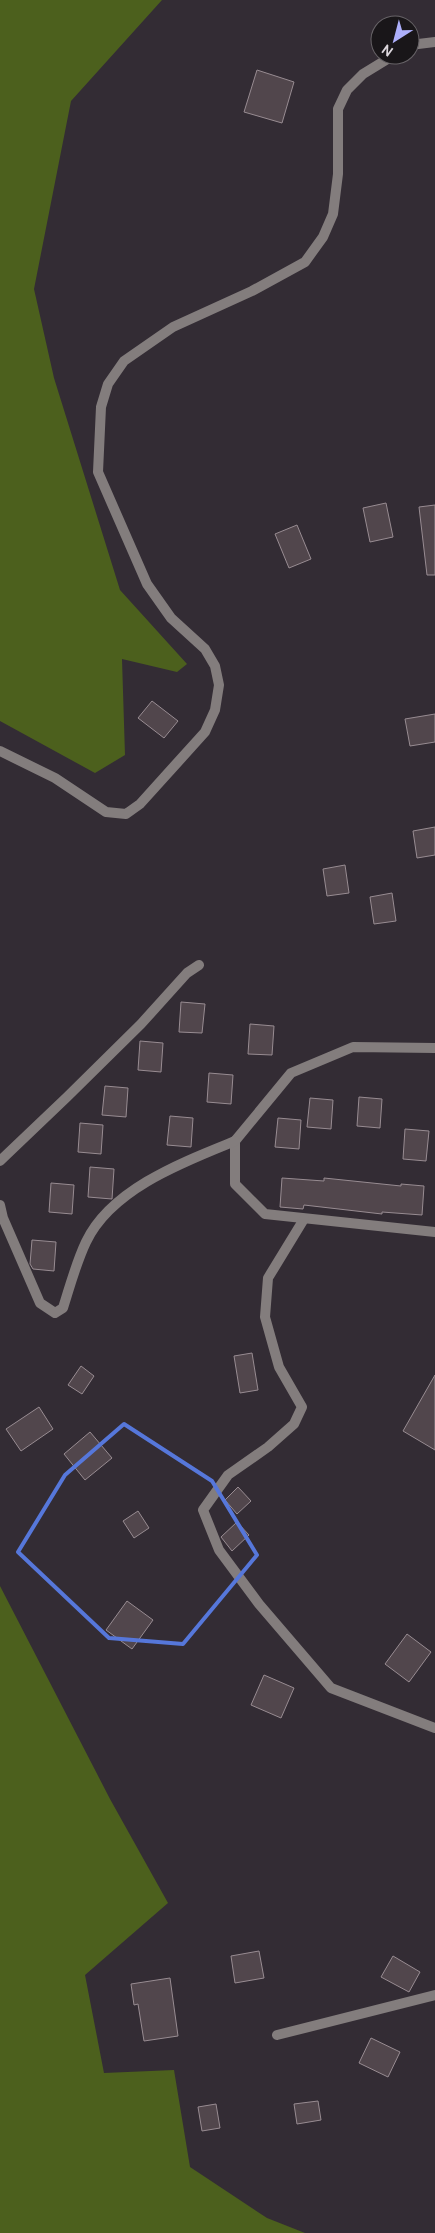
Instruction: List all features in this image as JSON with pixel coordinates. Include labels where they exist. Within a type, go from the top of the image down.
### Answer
[{"type":"street","points":[[420,44],[435,42]]},
{"type":"street","points":[[0,750],[55,778],[106,812],[126,814],[140,804],[205,732],[215,710],[219,685],[215,666],[205,649],[171,618],[147,584],[98,472],[101,408],[108,384],[124,361],[173,327],[252,291],[305,262],[322,237],[333,214],[338,174],[338,109],[347,90],[363,74],[378,65]]},
{"type":"street","points":[[0,1161],[142,1024],[187,973],[199,964]]},
{"type":"street","points":[[0,1205],[3,1218],[40,1303],[55,1313],[63,1308],[86,1242],[106,1212],[147,1181],[235,1141],[291,1073],[353,1048],[435,1048]]},
{"type":"street","points":[[235,1141],[235,1184],[265,1214],[435,1232]]},
{"type":"street","points":[[304,1219],[268,1278],[265,1317],[280,1367],[302,1407],[294,1424],[268,1447],[228,1475],[203,1510],[219,1550],[264,1611],[331,1688],[435,1728]]},
{"type":"street","points":[[277,2035],[435,1995]]},
{"type":"highlighted area","points":[[124,1424],[212,1481],[257,1555],[183,1644],[109,1638],[18,1552],[65,1475]]},
{"type":"green space","points":[[0,0],[162,0],[71,101],[34,289],[54,378],[120,590],[187,664],[177,672],[122,659],[125,755],[95,773],[0,721]]},
{"type":"green space","points":[[0,1586],[110,1799],[168,1903],[85,1975],[104,2073],[174,2070],[190,2167],[267,2218],[305,2233],[0,2233]]},
{"type":"building","points":[[257,70],[294,82],[282,123],[244,112]]},
{"type":"building","points":[[386,503],[393,537],[370,542],[363,508]]},
{"type":"building","points":[[435,505],[435,575],[427,575],[419,507]]},
{"type":"building","points":[[297,525],[311,559],[289,568],[275,534]]},
{"type":"building","points":[[152,701],[178,721],[164,738],[138,718]]},
{"type":"building","points":[[435,714],[435,742],[410,746],[405,719]]},
{"type":"building","points":[[435,827],[435,855],[417,858],[413,831]]},
{"type":"building","points":[[345,865],[349,893],[327,896],[323,869]]},
{"type":"building","points":[[392,893],[396,921],[374,924],[370,897]]},
{"type":"building","points":[[181,1002],[205,1004],[202,1033],[179,1032]]},
{"type":"building","points":[[250,1024],[274,1026],[272,1055],[248,1054]]},
{"type":"building","points":[[140,1041],[163,1043],[161,1072],[138,1070]]},
{"type":"building","points":[[209,1073],[233,1075],[231,1104],[207,1102]]},
{"type":"building","points":[[105,1086],[128,1088],[126,1117],[102,1115]]},
{"type":"building","points":[[359,1097],[382,1099],[380,1128],[357,1126]]},
{"type":"building","points":[[310,1098],[333,1100],[331,1129],[307,1127]]},
{"type":"building","points":[[170,1116],[193,1118],[191,1147],[167,1145]]},
{"type":"building","points":[[278,1118],[301,1120],[299,1149],[275,1147]]},
{"type":"building","points":[[80,1123],[103,1125],[101,1154],[78,1152]]},
{"type":"building","points":[[405,1129],[429,1131],[426,1161],[403,1159]]},
{"type":"building","points":[[90,1167],[114,1169],[112,1199],[88,1197]]},
{"type":"building","points":[[282,1178],[324,1181],[324,1178],[401,1186],[401,1184],[424,1186],[422,1215],[382,1212],[382,1214],[304,1205],[303,1209],[280,1207]]},
{"type":"building","points":[[51,1183],[74,1185],[72,1214],[49,1212]]},
{"type":"building","points":[[32,1240],[56,1242],[54,1271],[33,1269],[30,1264]]},
{"type":"building","points":[[252,1353],[258,1390],[240,1393],[234,1356]]},
{"type":"building","points":[[81,1366],[94,1376],[82,1394],[68,1385]]},
{"type":"building","points":[[435,1375],[435,1450],[403,1431]]},
{"type":"building","points":[[39,1407],[53,1429],[21,1451],[6,1429]]},
{"type":"building","points":[[90,1432],[112,1458],[85,1480],[64,1454]]},
{"type":"building","points":[[238,1487],[251,1501],[237,1514],[225,1500]]},
{"type":"building","points":[[138,1511],[149,1528],[134,1538],[123,1521]]},
{"type":"building","points":[[237,1522],[249,1535],[232,1551],[221,1537]]},
{"type":"building","points":[[127,1601],[153,1620],[132,1649],[106,1630]]},
{"type":"building","points":[[407,1634],[431,1652],[409,1682],[385,1664]]},
{"type":"building","points":[[264,1675],[294,1688],[281,1718],[251,1705]]},
{"type":"building","points":[[259,1951],[264,1978],[235,1983],[231,1956]]},
{"type":"building","points":[[393,1956],[420,1972],[409,1992],[381,1977]]},
{"type":"building","points":[[170,1978],[178,2036],[144,2041],[138,2004],[134,2005],[131,1984]]},
{"type":"building","points":[[371,2038],[400,2052],[388,2077],[359,2063]]},
{"type":"building","points":[[318,2101],[321,2120],[297,2124],[294,2104]]},
{"type":"building","points":[[216,2104],[220,2128],[202,2131],[198,2107]]}]
